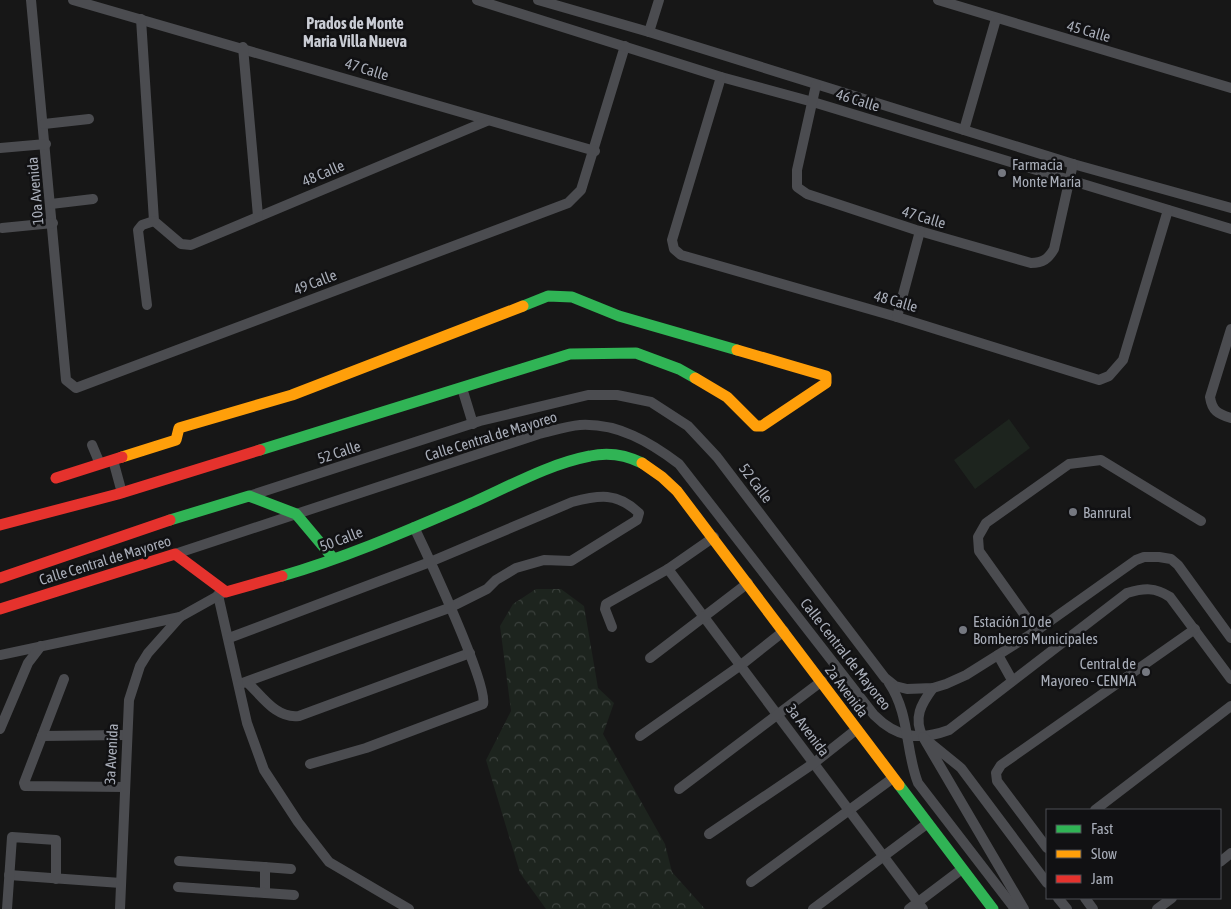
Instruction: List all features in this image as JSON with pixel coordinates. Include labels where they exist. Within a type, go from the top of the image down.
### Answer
[{"type":"street","name":"10a Avenida","points":[[31,0],[46,144],[66,380]]},
{"type":"street","name":"47 Calle","points":[[73,0],[595,151]]},
{"type":"street","name":"46 Calle","points":[[477,0],[720,76],[1071,179],[1231,229]]},
{"type":"street","name":"46 Calle","points":[[538,0],[559,3],[1073,164],[1231,208]]},
{"type":"street","points":[[649,32],[659,0]]},
{"type":"street","name":"45 Calle","points":[[938,0],[996,19],[1231,88]]},
{"type":"street","points":[[553,24],[559,3]]},
{"type":"street","points":[[141,19],[154,221],[142,225],[138,230],[147,305]]},
{"type":"street","points":[[964,130],[996,19]]},
{"type":"street","points":[[595,151],[625,46]]},
{"type":"street","points":[[243,48],[258,216]]},
{"type":"street","name":"48 Calle","points":[[720,76],[672,240],[674,249],[681,255],[898,317],[1099,380],[1110,376],[1123,360],[1168,210]]},
{"type":"street","points":[[812,102],[816,85]]},
{"type":"street","name":"47 Calle","points":[[812,102],[796,170],[797,188],[807,194],[920,231],[1031,263],[1046,260],[1054,249],[1071,179]]},
{"type":"street","points":[[44,124],[89,119]]},
{"type":"street","name":"48 Calle","points":[[154,221],[181,244],[191,245],[488,121]]},
{"type":"street","points":[[0,148],[46,144]]},
{"type":"street","name":"49 Calle","points":[[66,380],[76,388],[568,203],[581,190],[595,151]]},
{"type":"street","points":[[1071,179],[1073,164]]},
{"type":"street","points":[[51,204],[93,199]]},
{"type":"street","points":[[2,228],[53,223]]},
{"type":"street","points":[[898,317],[920,231]]},
{"type":"street","points":[[0,525],[122,492],[570,354],[636,353],[679,369],[719,393],[756,426],[762,426],[826,383],[827,380],[826,376],[619,316],[572,297],[548,296],[292,395],[179,428],[176,440],[56,478]]},
{"type":"street","points":[[1231,329],[1210,397],[1211,407],[1218,414],[1231,418]]},
{"type":"street","points":[[462,388],[473,424]]},
{"type":"street","name":"52 Calle","points":[[249,496],[473,424],[588,395],[617,395],[651,402],[688,426],[717,457],[885,678],[895,686],[906,689],[932,688],[966,675],[1036,631],[1123,568],[1144,557],[1171,559],[1178,565],[1231,638]]},
{"type":"street","name":"Calle Central de Mayoreo","points":[[0,609],[175,554],[538,434],[581,425],[622,430],[655,445],[679,464],[874,715],[884,725],[905,734]]},
{"type":"street","points":[[92,444],[100,464]]},
{"type":"street","name":"50 Calle","points":[[0,655],[180,617],[222,594],[266,583],[333,558],[414,527],[574,460],[592,455],[616,455],[636,460],[653,468],[677,491]]},
{"type":"street","points":[[113,460],[122,492]]},
{"type":"street","points":[[1036,631],[979,551],[978,537],[986,523],[1069,464],[1101,460],[1201,521]]},
{"type":"street","name":"2a Avenida","points":[[677,491],[714,537],[993,909]]},
{"type":"street","points":[[249,496],[296,514],[333,558]]},
{"type":"street","name":"Calle Central de Mayoreo","points":[[0,578],[136,531],[249,496]]},
{"type":"street","points":[[229,638],[430,562],[549,511],[595,496],[618,498],[639,513],[637,520],[571,561],[544,560],[516,568],[496,580],[487,589],[449,608],[244,683]]},
{"type":"street","points":[[310,764],[366,748],[483,704],[484,692],[470,653],[414,527]]},
{"type":"street","points":[[612,627],[605,609],[606,604],[668,568],[714,537]]},
{"type":"street","points":[[175,554],[222,594],[229,638],[244,683],[247,723],[264,770],[316,848],[329,862],[409,909]]},
{"type":"street","name":"3a Avenida","points":[[668,568],[921,906]]},
{"type":"street","points":[[650,658],[705,618],[748,583]]},
{"type":"street","points":[[905,734],[923,737],[949,730],[1127,593],[1146,588],[1162,592],[1170,598],[1231,679]]},
{"type":"street","name":"3a Avenida","points":[[120,909],[129,700],[140,666],[157,640],[180,617]]},
{"type":"street","points":[[1046,846],[997,781],[996,773],[1001,765],[1195,629]]},
{"type":"street","points":[[640,736],[741,665],[784,631]]},
{"type":"street","points":[[0,729],[28,663],[41,646]]},
{"type":"street","points":[[244,683],[279,714],[288,718],[299,716],[470,653]]},
{"type":"street","points":[[998,655],[1012,680]]},
{"type":"street","points":[[885,678],[895,692],[903,711],[905,734],[912,768],[918,783],[1015,909]]},
{"type":"street","points":[[64,679],[24,783],[25,786],[125,787]]},
{"type":"street","points":[[679,788],[822,681]]},
{"type":"street","points":[[932,688],[922,702],[918,717],[918,728],[1024,909]]},
{"type":"street","points":[[1096,809],[1231,706]]},
{"type":"street","points":[[709,834],[814,763],[858,729]]},
{"type":"street","points":[[42,736],[126,736]]},
{"type":"street","points":[[923,737],[961,768],[1046,882]]},
{"type":"street","points":[[751,882],[893,778]]},
{"type":"street","points":[[814,909],[928,823]]},
{"type":"street","points":[[7,909],[12,837],[53,838],[57,842],[56,879]]},
{"type":"street","points":[[1221,861],[1231,853]]},
{"type":"street","points":[[179,861],[291,869]]},
{"type":"street","points":[[265,867],[265,893]]},
{"type":"street","points":[[909,909],[921,906],[962,868]]},
{"type":"street","points":[[9,875],[121,882]]},
{"type":"street","points":[[178,887],[294,895]]},
{"type":"street","points":[[1059,899],[1067,909]]},
{"type":"street","points":[[1086,899],[1094,909]]},
{"type":"street","points":[[1157,909],[1171,899]]},
{"type":"green space","points":[[1009,419],[1030,448],[975,489],[954,460]]},
{"type":"green space","points":[[536,589],[561,589],[584,606],[598,688],[614,703],[603,734],[665,844],[672,872],[705,909],[546,909],[520,873],[486,760],[511,711],[500,626],[513,604]]},
{"type":"traffic: fast","points":[[523,306],[548,296],[572,297],[619,316],[737,350]]},
{"type":"traffic: fast","points":[[260,450],[570,354],[636,353],[679,369],[695,378]]},
{"type":"traffic: fast","points":[[282,576],[379,542],[560,464],[603,454],[623,456],[642,463]]},
{"type":"traffic: fast","points":[[170,520],[249,496],[296,514],[333,558]]},
{"type":"traffic: fast","points":[[899,785],[993,909]]},
{"type":"traffic: slow","points":[[122,457],[176,440],[179,428],[292,395],[523,306]]},
{"type":"traffic: slow","points":[[695,378],[727,397],[756,426],[762,426],[826,383],[826,376],[737,350]]},
{"type":"traffic: slow","points":[[642,463],[662,477],[677,491],[899,785]]},
{"type":"traffic: jam","points":[[0,525],[118,494],[260,450]]},
{"type":"traffic: jam","points":[[56,478],[122,457]]},
{"type":"traffic: jam","points":[[0,578],[170,520]]},
{"type":"traffic: jam","points":[[0,609],[175,554],[226,592],[282,576]]},
{"type":"place","name":"Farmacia Monte María","points":[[1002,173]]},
{"type":"place","name":"Banrural","points":[[1073,512]]},
{"type":"place","name":"Estación 10 de Bomberos Municipales","points":[[963,630]]},
{"type":"place","name":"Central de Mayoreo - CENMA","points":[[1146,672]]},
{"type":"district","name":"Prados de Monte Maria Villa Nueva","points":[[355,32]]}]
